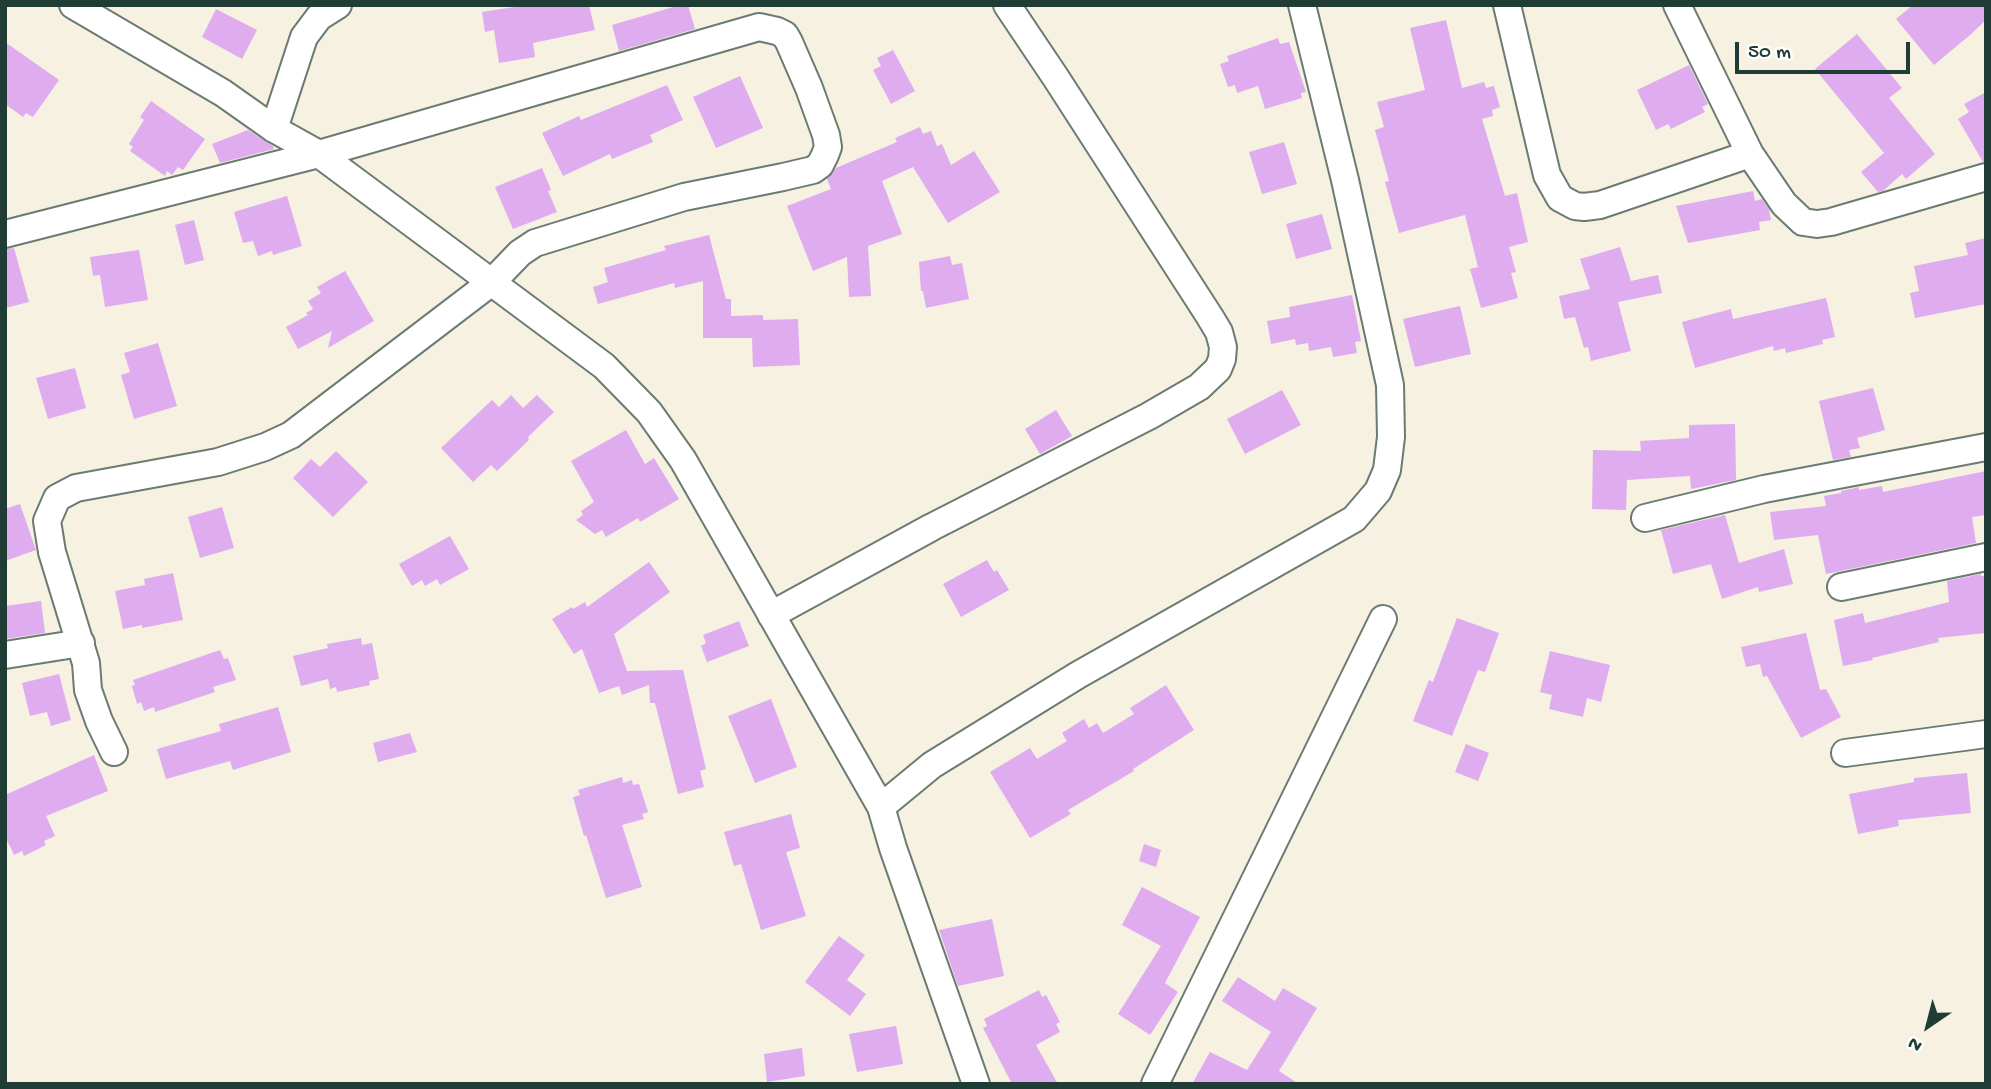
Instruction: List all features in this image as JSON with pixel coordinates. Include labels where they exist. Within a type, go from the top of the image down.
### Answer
[{"type":"street","points":[[73,5],[223,93],[274,129],[319,154],[604,366],[649,412],[683,460],[881,807],[974,1084]]},
{"type":"street","points":[[274,129],[304,37],[319,17],[338,5]]},
{"type":"street","points":[[771,615],[932,527],[1149,416],[1199,387],[1218,369],[1222,359],[1223,347],[1219,332],[1210,317],[1007,5]]},
{"type":"street","points":[[881,807],[932,765],[1079,675],[1353,519],[1378,491],[1387,470],[1391,437],[1390,385],[1345,180],[1302,5]]},
{"type":"street","points":[[1507,5],[1547,175],[1560,198],[1584,207],[1600,205],[1750,154]]},
{"type":"street","points":[[1677,5],[1750,154],[1784,204],[1803,222],[1817,224],[1855,215],[1986,177]]},
{"type":"street","points":[[5,234],[319,154],[759,27],[785,35],[809,88],[826,135],[828,147],[820,164],[813,170],[684,197],[535,243],[520,253],[493,281],[291,435],[265,447],[218,462],[76,488],[57,498],[47,521],[50,542],[86,663],[88,690],[114,752]]},
{"type":"street","points":[[1645,518],[1764,489],[1986,447]]},
{"type":"street","points":[[1841,587],[1986,557]]},
{"type":"street","points":[[1155,1084],[1384,619]]},
{"type":"street","points":[[5,655],[80,643]]},
{"type":"street","points":[[1845,753],[1986,734]]},
{"type":"building","points":[[528,5],[589,5],[595,30],[533,43],[535,57],[499,63],[494,30],[485,32],[482,12]]},
{"type":"building","points":[[688,5],[695,29],[619,51],[612,25]]},
{"type":"building","points":[[1913,5],[1986,5],[1986,20],[1934,65],[1896,19]]},
{"type":"building","points":[[216,9],[257,30],[242,59],[202,37]]},
{"type":"building","points":[[1446,20],[1462,88],[1484,82],[1486,88],[1494,86],[1500,107],[1492,110],[1493,116],[1482,119],[1505,196],[1517,193],[1528,242],[1509,247],[1516,272],[1511,273],[1518,298],[1481,308],[1470,269],[1478,267],[1465,215],[1399,233],[1375,130],[1384,127],[1377,102],[1425,90],[1410,28]]},
{"type":"building","points":[[1857,34],[1902,88],[1889,98],[1935,154],[1906,179],[1902,174],[1883,191],[1878,192],[1861,172],[1884,153],[1815,69]]},
{"type":"building","points":[[1278,38],[1280,44],[1289,42],[1306,92],[1301,93],[1302,98],[1265,109],[1258,86],[1237,93],[1235,85],[1228,87],[1220,64],[1229,61],[1227,56]]},
{"type":"building","points":[[5,42],[59,80],[33,117],[26,113],[23,117],[5,104]]},
{"type":"building","points":[[893,50],[915,91],[891,104],[873,70],[881,66],[877,58]]},
{"type":"building","points":[[1689,65],[1708,104],[1702,107],[1705,112],[1671,129],[1668,124],[1656,130],[1637,90]]},
{"type":"building","points":[[740,76],[763,128],[716,148],[693,97]]},
{"type":"building","points":[[667,85],[683,120],[650,135],[653,142],[612,159],[610,154],[563,176],[542,133],[579,116],[581,120]]},
{"type":"building","points":[[1986,92],[1986,162],[1983,162],[1958,119],[1969,112],[1964,104]]},
{"type":"building","points":[[151,101],[205,139],[183,170],[178,167],[172,175],[167,171],[165,176],[130,151],[133,147],[129,144],[144,120],[140,117]]},
{"type":"building","points":[[920,127],[923,134],[931,131],[937,146],[942,144],[951,165],[974,151],[1000,192],[948,223],[913,167],[882,181],[902,234],[868,246],[871,296],[849,297],[847,257],[813,271],[787,206],[831,189],[827,179],[836,168],[897,142],[895,138]]},
{"type":"building","points":[[248,130],[274,149],[220,163],[212,144]]},
{"type":"building","points":[[1284,142],[1297,184],[1262,194],[1249,152]]},
{"type":"building","points":[[542,168],[557,212],[513,229],[495,187]]},
{"type":"building","points":[[1753,191],[1755,201],[1762,199],[1769,209],[1771,220],[1759,222],[1760,230],[1688,243],[1676,206]]},
{"type":"building","points":[[287,196],[302,246],[273,255],[272,251],[258,256],[253,241],[243,243],[234,212]]},
{"type":"building","points":[[1322,214],[1332,249],[1296,259],[1286,224]]},
{"type":"building","points":[[194,220],[204,260],[185,265],[175,225]]},
{"type":"building","points":[[709,235],[726,299],[731,299],[731,316],[763,315],[763,320],[798,319],[800,365],[753,367],[752,338],[703,338],[703,281],[675,288],[674,283],[598,304],[593,287],[608,282],[604,268],[666,250],[664,246]]},
{"type":"building","points":[[1986,238],[1986,304],[1915,318],[1910,293],[1919,291],[1914,266],[1968,255],[1965,243]]},
{"type":"building","points":[[1620,247],[1631,281],[1658,275],[1662,293],[1618,302],[1631,351],[1591,361],[1588,347],[1584,348],[1575,317],[1564,319],[1559,296],[1590,289],[1580,259]]},
{"type":"building","points":[[14,248],[29,302],[5,308],[5,249]]},
{"type":"building","points":[[139,250],[148,300],[105,307],[100,275],[93,276],[90,257]]},
{"type":"building","points":[[950,256],[952,265],[962,263],[969,299],[926,308],[921,291],[919,262]]},
{"type":"building","points":[[345,271],[374,321],[328,348],[332,331],[298,349],[286,327],[308,315],[306,313],[313,309],[308,301],[321,293],[317,287]]},
{"type":"building","points":[[1352,295],[1361,341],[1355,342],[1357,353],[1333,357],[1331,347],[1309,351],[1308,343],[1296,345],[1295,339],[1271,344],[1267,321],[1290,317],[1289,307]]},
{"type":"building","points":[[1826,298],[1835,337],[1822,340],[1823,344],[1786,353],[1785,348],[1774,351],[1773,346],[1695,368],[1682,322],[1731,309],[1733,319]]},
{"type":"building","points":[[1460,306],[1471,354],[1415,367],[1403,319]]},
{"type":"building","points":[[158,343],[177,406],[134,419],[121,375],[130,372],[124,353]]},
{"type":"building","points":[[75,368],[86,408],[48,419],[36,378]]},
{"type":"building","points":[[1873,388],[1885,430],[1857,438],[1860,448],[1849,450],[1851,457],[1833,460],[1819,401]]},
{"type":"building","points":[[1282,390],[1301,425],[1245,454],[1227,419]]},
{"type":"building","points":[[511,395],[523,408],[537,395],[554,412],[497,471],[491,465],[473,482],[441,448],[492,400],[499,407]]},
{"type":"building","points":[[1056,410],[1072,436],[1040,454],[1025,429]]},
{"type":"building","points":[[1735,424],[1736,480],[1691,489],[1690,476],[1627,480],[1626,510],[1592,509],[1593,450],[1641,451],[1640,441],[1689,438],[1689,425]]},
{"type":"building","points":[[626,430],[645,464],[654,458],[679,499],[640,522],[638,518],[606,537],[602,530],[595,534],[576,520],[583,515],[581,511],[594,502],[571,461]]},
{"type":"building","points":[[336,451],[368,482],[333,517],[293,478],[311,459],[320,467]]},
{"type":"building","points":[[1986,471],[1986,515],[1972,517],[1976,543],[1826,574],[1818,535],[1774,540],[1770,512],[1826,506],[1824,496],[1859,487],[1859,490],[1882,486],[1883,492]]},
{"type":"building","points":[[20,504],[36,550],[5,561],[5,509]]},
{"type":"building","points":[[222,507],[234,548],[200,558],[188,517]]},
{"type":"building","points":[[1725,515],[1739,563],[1784,549],[1793,584],[1759,592],[1758,587],[1722,599],[1711,564],[1673,574],[1661,530]]},
{"type":"building","points":[[450,536],[469,569],[440,585],[437,579],[425,586],[422,580],[412,586],[399,564]]},
{"type":"building","points":[[987,560],[994,572],[997,570],[1009,590],[961,617],[943,584]]},
{"type":"building","points":[[649,562],[670,592],[614,634],[627,671],[683,670],[706,769],[700,771],[704,787],[678,794],[655,703],[650,703],[649,685],[622,695],[619,686],[599,693],[582,649],[574,654],[552,619],[585,602],[587,607]]},
{"type":"building","points":[[173,573],[183,620],[123,629],[115,591],[145,585],[144,579]]},
{"type":"building","points":[[1981,574],[1986,576],[1986,633],[1938,638],[1939,642],[1843,666],[1834,620],[1863,613],[1865,623],[1949,602],[1947,581]]},
{"type":"building","points":[[41,601],[45,633],[5,639],[5,606]]},
{"type":"building","points":[[1457,618],[1499,633],[1485,672],[1478,670],[1452,736],[1413,721],[1429,680],[1433,682]]},
{"type":"building","points":[[739,621],[749,646],[707,662],[701,646],[706,643],[703,635]]},
{"type":"building","points":[[1806,633],[1820,690],[1826,689],[1841,717],[1801,738],[1767,676],[1763,677],[1760,664],[1746,667],[1741,647]]},
{"type":"building","points":[[361,638],[362,645],[372,643],[379,679],[369,681],[370,685],[337,692],[336,687],[330,689],[328,679],[301,686],[293,656],[328,648],[327,644]]},
{"type":"building","points":[[220,650],[224,659],[228,658],[236,680],[213,687],[215,692],[155,712],[154,707],[144,711],[141,702],[137,704],[133,680]]},
{"type":"building","points":[[1550,651],[1610,665],[1601,702],[1587,698],[1583,717],[1549,709],[1552,695],[1540,692]]},
{"type":"building","points":[[59,674],[71,720],[51,726],[47,712],[30,716],[22,683]]},
{"type":"building","points":[[1166,685],[1194,730],[1133,769],[1134,771],[1068,810],[1071,814],[1030,838],[990,772],[1030,748],[1037,759],[1067,741],[1062,733],[1084,719],[1089,728],[1097,723],[1103,733],[1134,714],[1130,708]]},
{"type":"building","points":[[771,699],[797,767],[755,783],[728,716]]},
{"type":"building","points":[[278,707],[291,752],[233,770],[230,761],[166,779],[157,749],[221,731],[219,724]]},
{"type":"building","points":[[410,733],[417,752],[378,762],[373,743]]},
{"type":"building","points":[[1466,744],[1489,753],[1478,781],[1455,772]]},
{"type":"building","points":[[94,755],[108,791],[46,816],[55,836],[44,841],[46,845],[24,856],[22,851],[14,855],[5,836],[5,795]]},
{"type":"building","points":[[1967,773],[1971,813],[1898,820],[1899,826],[1858,834],[1849,794],[1914,782],[1914,778]]},
{"type":"building","points":[[622,777],[623,783],[632,780],[633,785],[639,784],[648,812],[642,814],[644,819],[622,825],[642,887],[606,898],[573,797],[580,795],[578,790]]},
{"type":"building","points":[[791,814],[800,848],[786,852],[806,916],[761,930],[741,864],[734,866],[724,832]]},
{"type":"building","points":[[1144,844],[1161,850],[1156,867],[1139,861]]},
{"type":"building","points":[[1142,887],[1200,917],[1165,983],[1178,992],[1150,1035],[1118,1014],[1161,946],[1122,925]]},
{"type":"building","points":[[992,919],[1004,976],[958,986],[939,930]]},
{"type":"building","points":[[839,936],[865,955],[847,980],[866,994],[850,1016],[805,982]]},
{"type":"building","points":[[1238,977],[1275,1001],[1283,988],[1317,1008],[1279,1071],[1299,1084],[1192,1084],[1210,1052],[1247,1070],[1271,1032],[1222,1001]]},
{"type":"building","points":[[1039,990],[1042,997],[1046,995],[1060,1022],[1056,1024],[1060,1032],[1036,1045],[1058,1084],[1012,1084],[983,1028],[987,1026],[984,1019]]},
{"type":"building","points":[[896,1026],[903,1064],[857,1072],[849,1034]]},
{"type":"building","points":[[802,1048],[805,1076],[767,1082],[764,1054]]}]
